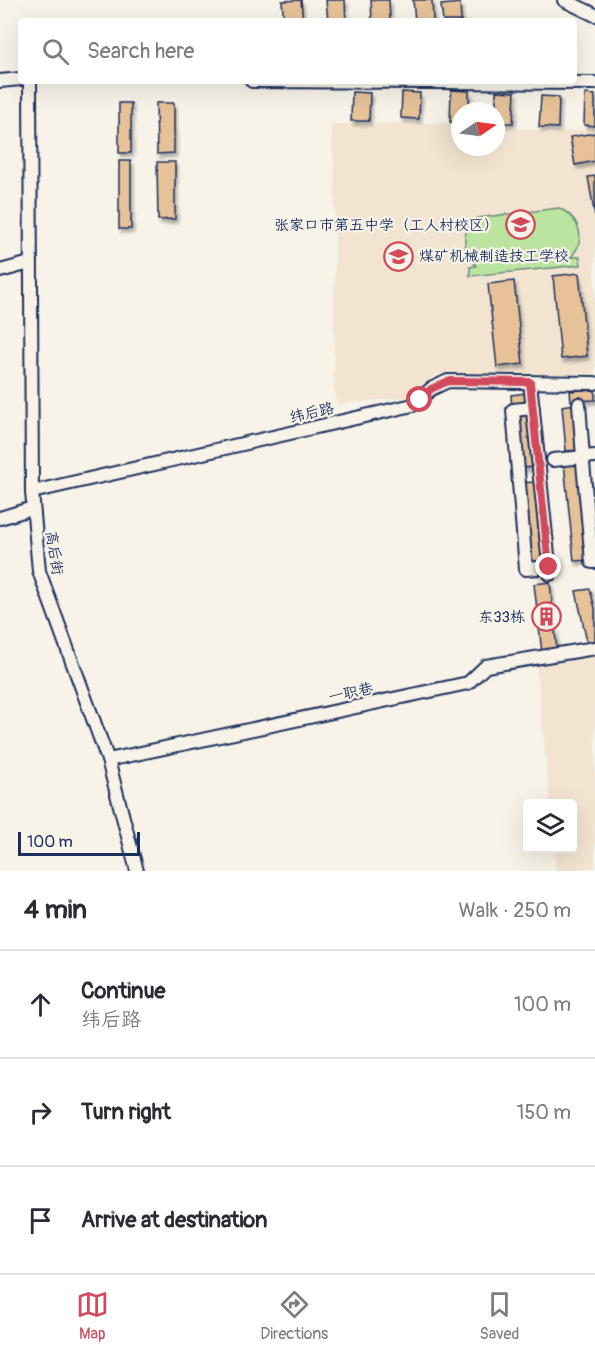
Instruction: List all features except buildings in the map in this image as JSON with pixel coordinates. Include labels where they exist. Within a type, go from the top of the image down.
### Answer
[{"type":"street","points":[[564,0],[595,15]]},
{"type":"street","points":[[0,81],[18,79]]},
{"type":"street","points":[[577,83],[595,83]]},
{"type":"street","name":"高后街","points":[[30,84],[32,492],[39,571],[108,760],[137,871]]},
{"type":"street","points":[[0,271],[30,263]]},
{"type":"street","name":"纬后路","points":[[32,492],[413,405],[431,389],[448,381],[595,383]]},
{"type":"street","points":[[530,382],[533,408],[550,570],[526,569],[513,410],[533,408]]},
{"type":"street","points":[[579,404],[587,458],[592,562],[595,562]]},
{"type":"street","points":[[553,460],[587,458]]},
{"type":"street","points":[[519,476],[540,474]]},
{"type":"street","points":[[0,518],[33,508]]},
{"type":"street","name":"一职巷","points":[[108,760],[468,684],[486,666],[595,648]]},
{"type":"shaded area","points":[[451,123],[451,156],[505,156],[505,128],[564,132],[595,129],[595,374],[434,374],[421,396],[337,404],[334,386],[335,184],[331,124]]},
{"type":"shaded area","points":[[595,653],[595,867],[556,871],[554,853],[577,853],[577,799],[550,799],[536,662]]},
{"type":"green space","points":[[559,208],[572,217],[579,230],[579,244],[571,257],[580,257],[581,265],[470,276],[470,267],[476,266],[468,254],[465,236],[477,218]]},
{"type":"place","name":"张家口市第五中学（工人村校区）","points":[[520,225]]},
{"type":"place","name":"煤矿机械制造技工学校","points":[[398,256]]},
{"type":"place","name":"东33栋","points":[[546,617]]},
{"type":"route","points":[[420,400],[431,389],[448,381],[530,382],[549,567]]}]
